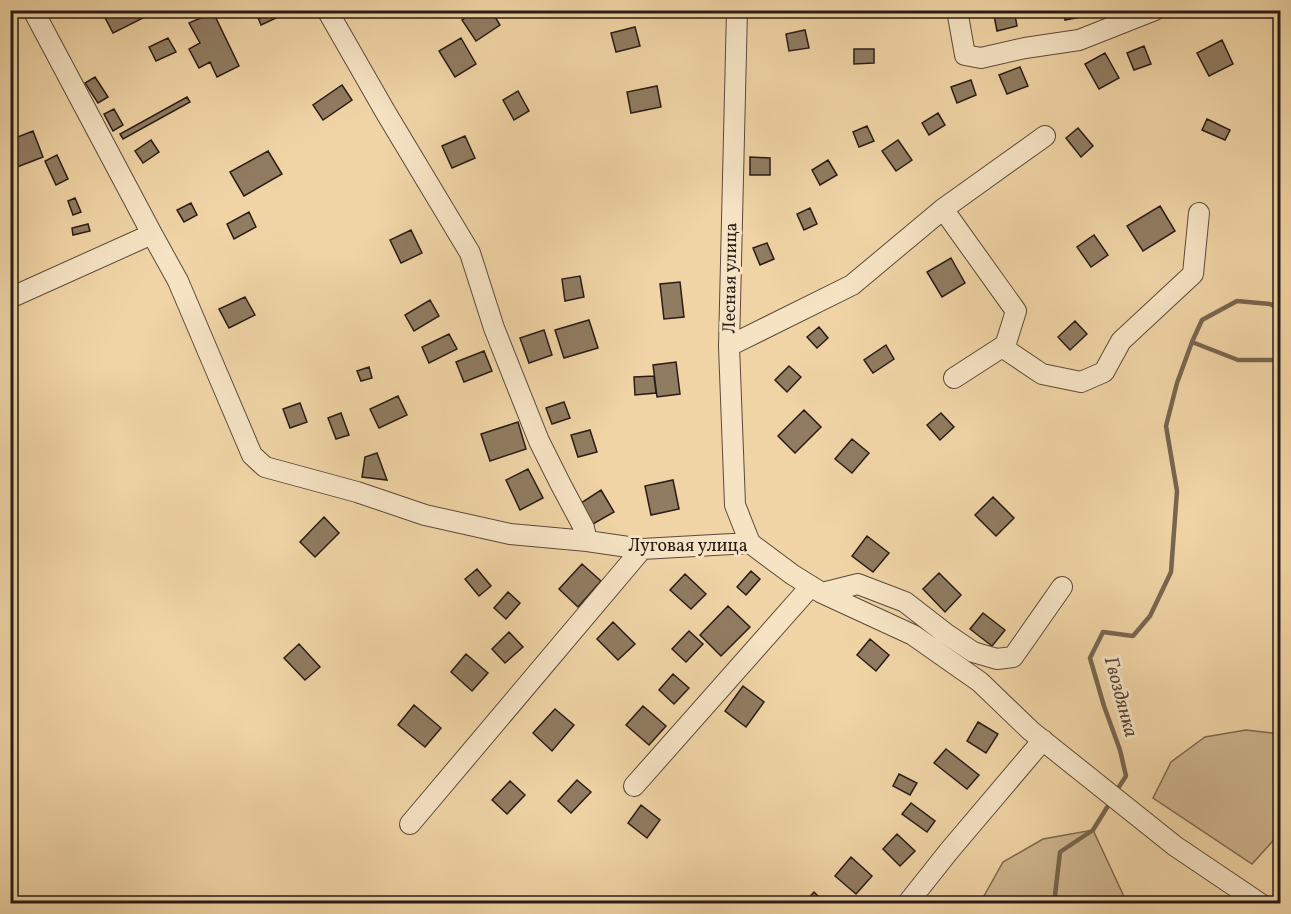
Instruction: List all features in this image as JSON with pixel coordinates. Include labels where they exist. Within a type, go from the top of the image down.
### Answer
[{"type":"street","name":"Луговая улица","points":[[33,10],[178,281],[252,455],[265,467],[357,492],[424,515],[510,534],[642,549],[750,543],[816,590],[913,635],[980,682],[1031,731],[1175,846],[1261,903]]},
{"type":"street","points":[[327,10],[470,253],[494,328],[539,441],[584,528],[587,541]]},
{"type":"street","name":"Лесная улица","points":[[737,10],[729,346],[735,505],[750,543]]},
{"type":"street","points":[[957,10],[965,55],[981,58],[1025,48],[1079,40],[1155,10]]},
{"type":"street","points":[[729,346],[852,285],[943,209],[1046,136]]},
{"type":"street","points":[[943,209],[1016,311],[1006,343],[954,378]]},
{"type":"street","points":[[1002,347],[1042,374],[1081,382],[1104,372],[1121,341],[1193,274],[1199,213]]},
{"type":"street","points":[[10,298],[152,234]]},
{"type":"street","points":[[410,824],[642,549]]},
{"type":"street","points":[[634,786],[816,590],[858,584],[905,602],[974,652],[997,659],[1013,657],[1062,587]]},
{"type":"street","points":[[908,903],[1043,740]]},
{"type":"shaded area","points":[[1246,730],[1280,734],[1280,833],[1252,864],[1153,798],[1171,762],[1205,737]]},
{"type":"shaded area","points":[[1093,830],[1127,903],[980,903],[1003,862],[1043,839]]},
{"type":"building","points":[[101,10],[144,10],[147,16],[113,33]]},
{"type":"building","points":[[255,10],[293,10],[261,25]]},
{"type":"building","points":[[477,10],[491,10],[500,25],[476,41],[462,20]]},
{"type":"building","points":[[993,10],[1014,10],[1017,26],[997,31]]},
{"type":"building","points":[[1063,10],[1085,10],[1086,16],[1065,20]]},
{"type":"building","points":[[214,14],[239,66],[217,77],[210,62],[199,68],[189,49],[200,43],[189,23]]},
{"type":"building","points":[[635,27],[640,46],[616,52],[611,33]]},
{"type":"building","points":[[805,30],[809,48],[789,51],[786,34]]},
{"type":"building","points":[[168,38],[176,52],[156,61],[149,47]]},
{"type":"building","points":[[461,38],[476,64],[455,77],[439,51]]},
{"type":"building","points":[[1222,40],[1233,64],[1209,76],[1197,53]]},
{"type":"building","points":[[1144,46],[1151,64],[1134,70],[1127,53]]},
{"type":"building","points":[[854,49],[874,49],[874,63],[854,64]]},
{"type":"building","points":[[1105,53],[1119,78],[1099,89],[1085,64]]},
{"type":"building","points":[[1020,67],[1028,86],[1007,94],[999,75]]},
{"type":"building","points":[[95,77],[108,97],[98,103],[85,83]]},
{"type":"building","points":[[971,80],[976,95],[957,103],[951,87]]},
{"type":"building","points":[[342,85],[352,100],[323,120],[313,105]]},
{"type":"building","points":[[657,86],[661,107],[631,113],[627,92]]},
{"type":"building","points":[[518,91],[529,111],[514,120],[503,100]]},
{"type":"building","points":[[187,97],[190,102],[123,139],[120,134]]},
{"type":"building","points":[[114,109],[123,125],[113,131],[104,114]]},
{"type":"building","points":[[938,113],[945,125],[929,135],[922,123]]},
{"type":"building","points":[[1207,119],[1230,130],[1225,140],[1202,130]]},
{"type":"building","points":[[867,126],[874,141],[859,147],[853,132]]},
{"type":"building","points":[[1078,128],[1093,146],[1081,157],[1066,138]]},
{"type":"building","points":[[33,131],[43,157],[17,167],[10,152],[10,140]]},
{"type":"building","points":[[465,136],[475,158],[452,168],[442,146]]},
{"type":"building","points":[[151,140],[159,152],[143,163],[135,151]]},
{"type":"building","points":[[898,140],[912,160],[896,171],[882,151]]},
{"type":"building","points":[[268,151],[282,174],[244,196],[230,172]]},
{"type":"building","points":[[57,155],[68,179],[56,185],[45,161]]},
{"type":"building","points":[[750,157],[770,158],[770,175],[750,175]]},
{"type":"building","points":[[828,160],[837,175],[820,185],[812,170]]},
{"type":"building","points":[[75,198],[81,212],[73,215],[68,201]]},
{"type":"building","points":[[191,203],[197,215],[184,222],[177,210]]},
{"type":"building","points":[[1160,206],[1175,231],[1143,251],[1127,226]]},
{"type":"building","points":[[810,208],[817,224],[804,230],[797,214]]},
{"type":"building","points":[[249,212],[256,227],[234,239],[227,224]]},
{"type":"building","points":[[88,224],[90,231],[73,235],[72,228]]},
{"type":"building","points":[[411,230],[422,253],[401,263],[390,240]]},
{"type":"building","points":[[1094,235],[1108,255],[1091,267],[1077,247]]},
{"type":"building","points":[[767,243],[774,259],[760,265],[753,248]]},
{"type":"building","points":[[951,258],[965,283],[942,297],[927,272]]},
{"type":"building","points":[[580,276],[584,297],[565,301],[562,279]]},
{"type":"building","points":[[680,282],[684,317],[664,319],[660,284]]},
{"type":"building","points":[[245,297],[255,315],[229,328],[219,309]]},
{"type":"building","points":[[430,300],[439,316],[414,331],[405,315]]},
{"type":"building","points":[[589,320],[598,348],[564,358],[555,330]]},
{"type":"building","points":[[1075,321],[1087,334],[1070,350],[1058,337]]},
{"type":"building","points":[[819,327],[828,338],[817,348],[807,337]]},
{"type":"building","points":[[544,330],[552,355],[529,363],[520,338]]},
{"type":"building","points":[[449,334],[457,349],[429,363],[422,347]]},
{"type":"building","points":[[886,345],[894,359],[873,373],[864,360]]},
{"type":"building","points":[[484,351],[492,371],[464,382],[456,362]]},
{"type":"building","points":[[676,362],[680,394],[657,397],[653,365]]},
{"type":"building","points":[[789,366],[801,377],[787,392],[775,380]]},
{"type":"building","points":[[369,367],[372,378],[361,381],[357,371]]},
{"type":"building","points":[[654,376],[656,393],[635,395],[634,377]]},
{"type":"building","points":[[398,396],[407,415],[379,428],[370,409]]},
{"type":"building","points":[[564,402],[570,418],[552,424],[546,408]]},
{"type":"building","points":[[300,403],[307,422],[290,428],[283,409]]},
{"type":"building","points":[[804,410],[821,427],[795,453],[778,436]]},
{"type":"building","points":[[341,413],[349,435],[336,439],[328,418]]},
{"type":"building","points":[[941,413],[954,427],[940,440],[927,425]]},
{"type":"building","points":[[518,422],[526,449],[490,461],[481,434]]},
{"type":"building","points":[[590,430],[597,452],[578,457],[571,435]]},
{"type":"building","points":[[852,439],[869,453],[852,473],[835,459]]},
{"type":"building","points":[[377,453],[387,480],[362,477],[365,457]]},
{"type":"building","points":[[528,469],[543,498],[520,510],[506,480]]},
{"type":"building","points":[[673,480],[679,509],[651,515],[645,486]]},
{"type":"building","points":[[601,490],[614,512],[593,524],[581,503]]},
{"type":"building","points":[[993,497],[1014,518],[996,536],[975,515]]},
{"type":"building","points":[[324,517],[339,533],[315,557],[300,542]]},
{"type":"building","points":[[867,536],[889,553],[873,572],[852,556]]},
{"type":"building","points":[[582,564],[601,581],[578,607],[559,589]]},
{"type":"building","points":[[477,569],[491,586],[479,596],[465,579]]},
{"type":"building","points":[[751,571],[760,579],[746,595],[737,587]]},
{"type":"building","points":[[939,573],[961,595],[945,612],[923,589]]},
{"type":"building","points":[[685,574],[706,594],[691,609],[670,590]]},
{"type":"building","points":[[508,592],[520,603],[506,619],[494,608]]},
{"type":"building","points":[[728,606],[750,627],[721,656],[700,635]]},
{"type":"building","points":[[983,613],[1005,630],[992,646],[970,629]]},
{"type":"building","points":[[613,622],[635,644],[618,660],[597,639]]},
{"type":"building","points":[[689,631],[703,644],[686,662],[672,649]]},
{"type":"building","points":[[509,632],[523,647],[505,663],[492,649]]},
{"type":"building","points":[[870,639],[889,655],[876,671],[857,655]]},
{"type":"building","points":[[299,644],[320,667],[305,680],[284,658]]},
{"type":"building","points":[[466,654],[488,673],[472,691],[451,672]]},
{"type":"building","points":[[673,674],[689,688],[674,704],[659,690]]},
{"type":"building","points":[[743,686],[764,702],[746,727],[725,711]]},
{"type":"building","points":[[414,705],[441,728],[425,747],[398,725]]},
{"type":"building","points":[[643,706],[666,726],[649,745],[626,725]]},
{"type":"building","points":[[555,709],[574,725],[552,751],[533,733]]},
{"type":"building","points":[[978,722],[998,734],[986,753],[967,741]]},
{"type":"building","points":[[946,749],[979,775],[967,789],[934,763]]},
{"type":"building","points":[[899,774],[917,783],[910,795],[893,786]]},
{"type":"building","points":[[577,780],[591,792],[571,813],[558,801]]},
{"type":"building","points":[[510,781],[525,795],[507,814],[492,800]]},
{"type":"building","points":[[911,803],[935,821],[927,832],[902,814]]},
{"type":"building","points":[[641,805],[660,820],[647,838],[628,823]]},
{"type":"building","points":[[897,834],[915,851],[900,866],[883,849]]},
{"type":"building","points":[[851,857],[872,876],[856,894],[835,876]]},
{"type":"building","points":[[814,892],[826,904],[803,904]]},
{"type":"waterway","name":"Гвоздянка","points":[[1115,793],[1126,776],[1120,750],[1090,658],[1103,632],[1133,636],[1150,616],[1171,572],[1177,491],[1166,426],[1177,383],[1202,320],[1237,301],[1270,304],[1280,309]]},
{"type":"waterway","points":[[1192,342],[1238,360],[1280,360]]},
{"type":"waterway","name":"Гвоздянка","points":[[1054,904],[1060,852],[1093,830],[1111,801]]}]
